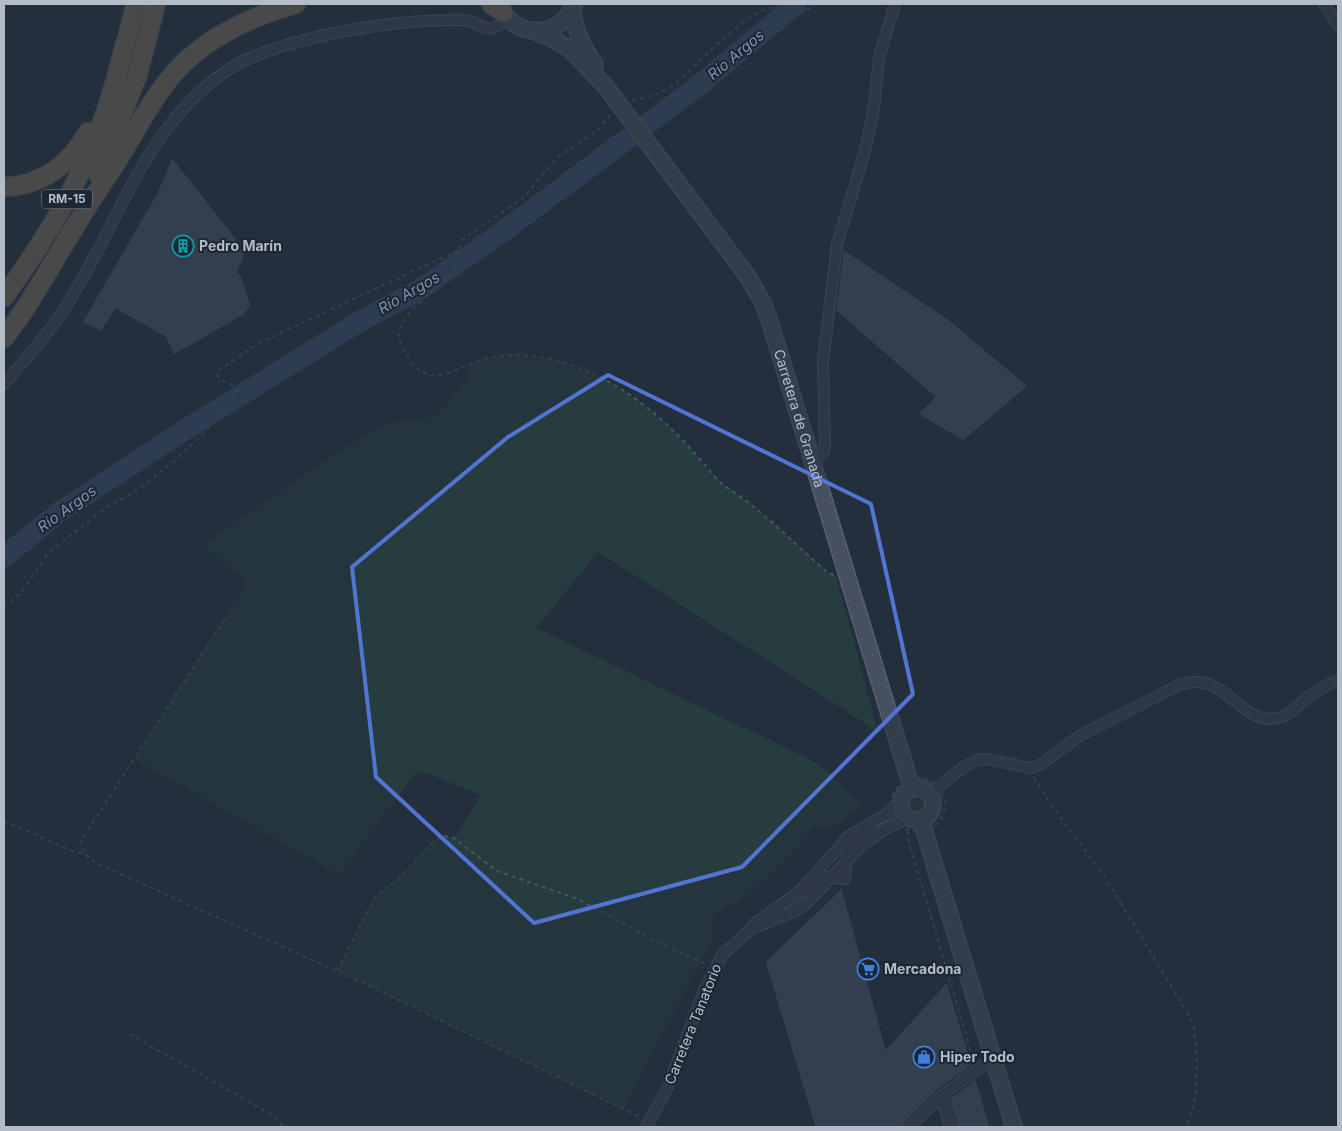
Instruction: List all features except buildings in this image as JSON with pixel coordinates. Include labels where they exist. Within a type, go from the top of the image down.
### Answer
[{"type":"highway","name":"RM-15","points":[[4,297],[43,239],[69,194],[105,113],[136,4]]},
{"type":"highway","name":"RM-15","points":[[4,338],[50,271],[80,217],[116,132],[141,61],[156,4]]},
{"type":"highway","points":[[80,217],[103,184],[155,96],[188,59],[229,29],[258,15],[296,4]]},
{"type":"highway","points":[[4,187],[33,182],[62,165],[84,139],[111,92]]},
{"type":"main road","name":"Carretera de Granada","points":[[574,5],[574,20],[582,43],[606,87]]},
{"type":"main road","points":[[536,32],[550,30],[560,24],[574,5]]},
{"type":"main road","name":"Carretera de Granada","points":[[501,10],[521,29],[552,38],[570,50],[606,87],[748,278],[766,312],[813,462],[908,790],[904,814],[913,825],[993,1058],[1014,1127]]},
{"type":"main road","points":[[908,790],[934,790],[932,812],[913,825]]},
{"type":"street","points":[[813,462],[823,453],[825,448],[823,362],[837,245],[866,147],[874,107],[880,58],[895,4]]},
{"type":"street","points":[[1324,4],[1338,25]]},
{"type":"street","points":[[4,384],[63,312],[159,138],[184,107],[210,82],[235,65],[259,54],[326,35],[393,24],[458,20],[476,22],[484,29],[489,30],[501,10]]},
{"type":"street","points":[[934,790],[977,760],[987,759],[1030,768],[1052,758],[1080,735],[1181,684],[1191,681],[1222,689],[1253,716],[1266,719],[1280,718],[1290,713],[1307,698],[1338,680]]},
{"type":"street","points":[[774,910],[796,901],[820,880],[833,876],[846,879],[845,863],[849,847],[888,814],[908,790]]},
{"type":"street","points":[[774,910],[799,892],[849,836],[888,814]]},
{"type":"street","points":[[845,863],[874,836],[913,825]]},
{"type":"street","points":[[750,929],[802,907],[833,876]]},
{"type":"street","name":"Carretera Tanatorio","points":[[647,1124],[667,1089],[692,1020],[722,955],[758,920],[774,910]]},
{"type":"street","points":[[910,1127],[941,1096],[993,1058]]},
{"type":"street","points":[[941,1096],[950,1127]]},
{"type":"path","points":[[626,103],[655,95],[671,87],[745,22],[764,9],[773,7],[800,14],[816,4]]},
{"type":"path","points":[[611,114],[598,130],[556,158],[523,198],[462,240],[455,269],[414,310],[400,331],[400,341],[416,366],[430,375],[442,374],[485,359],[509,355],[544,358],[574,366],[616,385],[632,396],[669,428],[723,485],[745,500],[828,573],[836,576],[846,576]]},
{"type":"path","points":[[4,608],[24,590],[48,553],[104,509],[147,483],[190,447],[222,414],[237,393],[236,388],[220,379],[217,374],[219,370],[261,342],[458,251]]},
{"type":"path","points":[[225,619],[86,834],[80,845],[82,853],[89,860],[337,971],[647,1124]]},
{"type":"path","points":[[1030,768],[1051,805],[1105,877],[1194,1024],[1197,1053],[1195,1100],[1187,1127]]},
{"type":"path","points":[[923,778],[934,790],[944,794],[944,813],[933,828],[913,825],[888,814],[892,796],[901,783],[908,790],[923,778]]},
{"type":"path","points":[[4,821],[70,850],[82,853]]},
{"type":"path","points":[[913,825],[909,842],[976,1070]]},
{"type":"path","points":[[337,971],[375,897],[398,879],[434,841],[445,836],[454,838],[497,871],[578,899],[659,943],[715,968]]},
{"type":"path","points":[[129,1034],[276,1117],[283,1127]]},
{"type":"highlighted area","points":[[608,375],[871,504],[913,694],[742,867],[534,923],[376,777],[352,567],[508,437]]},
{"type":"green space","points":[[509,355],[537,358],[563,364],[609,382],[630,395],[670,428],[718,480],[766,517],[828,573],[836,576],[879,736],[868,725],[598,552],[536,628],[809,759],[825,769],[862,806],[831,829],[812,829],[794,852],[748,895],[714,913],[713,937],[624,1110],[337,971],[375,897],[398,879],[434,841],[445,836],[455,838],[481,795],[418,770],[339,875],[134,759],[247,582],[202,545],[346,446],[391,422],[435,416],[468,379],[469,365],[485,359]]},
{"type":"green space","points":[[918,791],[927,795],[931,804],[927,813],[918,817],[909,813],[905,804],[909,795]]},
{"type":"waterway","name":"Río Argos","points":[[4,557],[58,513],[183,431],[362,320],[419,290],[501,233],[702,83],[796,4]]},
{"type":"place","name":"Pedro Marín","points":[[183,246]]},
{"type":"place","name":"Mercadona","points":[[868,969]]},
{"type":"place","name":"Hiper Todo","points":[[924,1057]]}]
